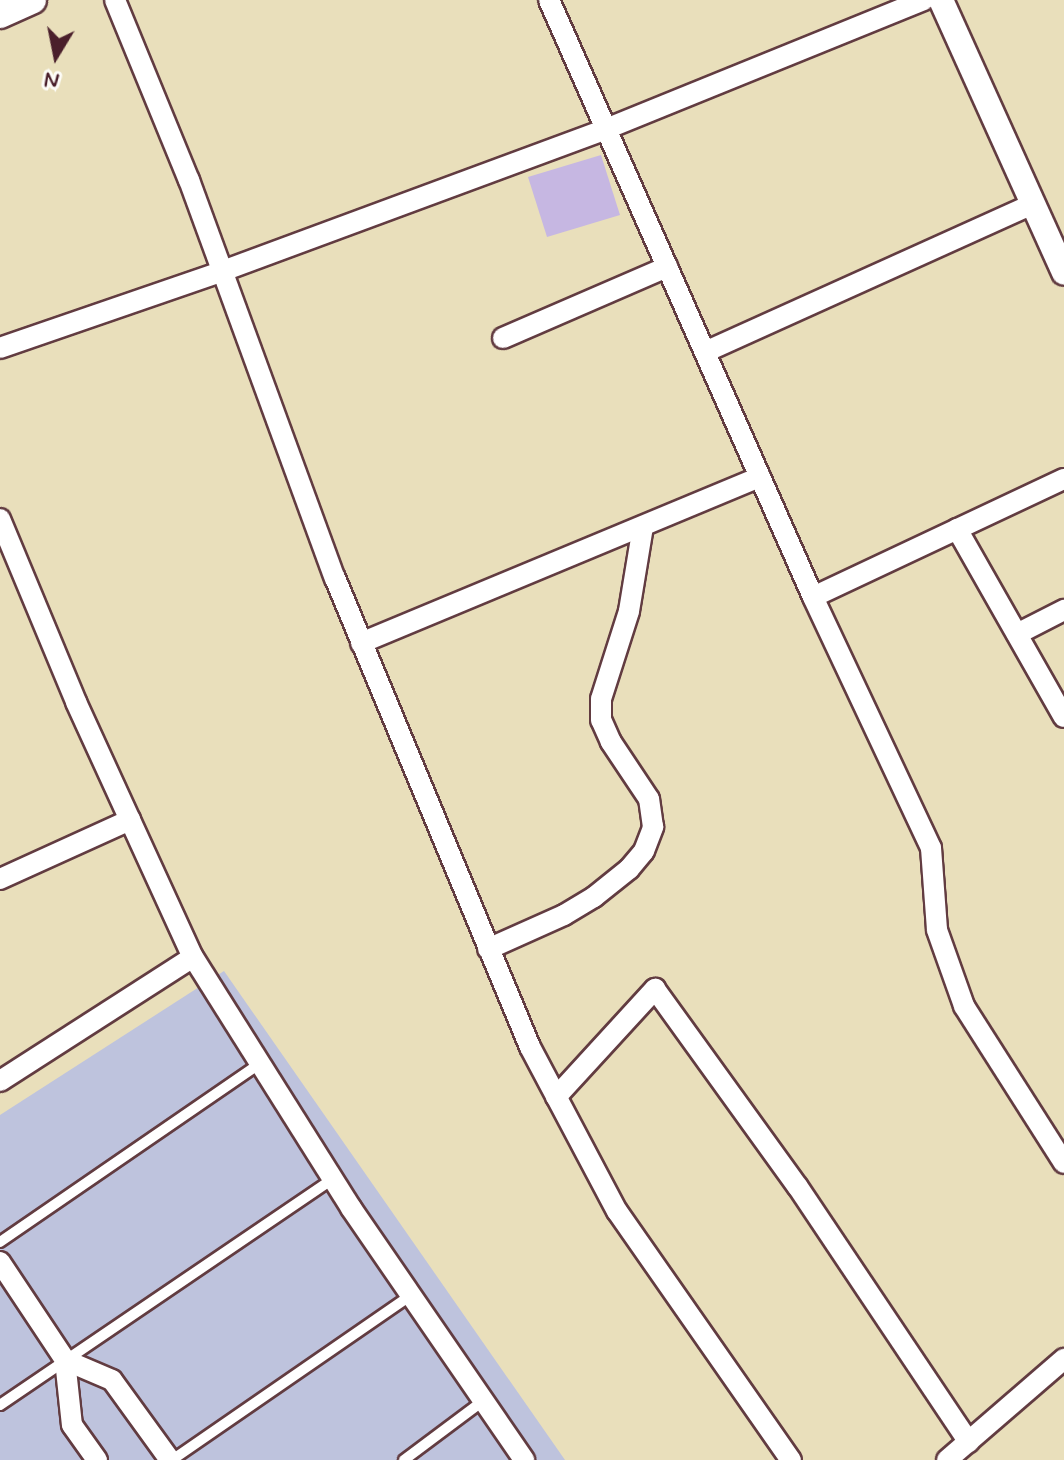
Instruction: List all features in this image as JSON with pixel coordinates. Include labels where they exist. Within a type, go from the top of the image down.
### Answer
[{"type":"main road","points":[[0,14],[32,0]]},
{"type":"street","points":[[115,0],[223,271],[361,643],[530,1047],[617,1211],[791,1460]]},
{"type":"street","points":[[549,0],[813,597],[931,848],[937,930],[964,1006],[1064,1163]]},
{"type":"street","points":[[0,348],[223,271],[606,129],[924,0]]},
{"type":"street","points":[[941,0],[1064,273]]},
{"type":"street","points":[[705,352],[1033,204]]},
{"type":"street","points":[[503,338],[667,267]]},
{"type":"street","points":[[361,643],[760,477]]},
{"type":"street","points":[[813,597],[1064,479]]},
{"type":"street","points":[[0,519],[76,702],[193,957],[333,1179],[524,1460]]},
{"type":"street","points":[[488,949],[564,915],[594,897],[629,869],[644,851],[653,827],[649,799],[611,742],[601,709],[601,699],[629,611],[643,526]]},
{"type":"street","points":[[957,529],[1064,717]]},
{"type":"street","points":[[1017,634],[1064,610]]},
{"type":"street","points":[[0,879],[130,820]]},
{"type":"street","points":[[0,1081],[193,957]]},
{"type":"street","points":[[556,1097],[655,989],[798,1187],[969,1442]]},
{"type":"street","points":[[0,1262],[65,1360],[72,1425],[97,1460]]},
{"type":"street","points":[[947,1460],[1064,1359]]},
{"type":"street","points":[[65,1360],[112,1380],[171,1460]]},
{"type":"lane","points":[[0,1242],[260,1063]]},
{"type":"lane","points":[[0,1405],[333,1179]]},
{"type":"lane","points":[[171,1460],[411,1295]]},
{"type":"lane","points":[[404,1460],[483,1401]]},
{"type":"shaded area","points":[[224,971],[565,1460],[0,1460],[0,1115]]},
{"type":"building","points":[[601,155],[620,215],[547,237],[528,177]]}]
